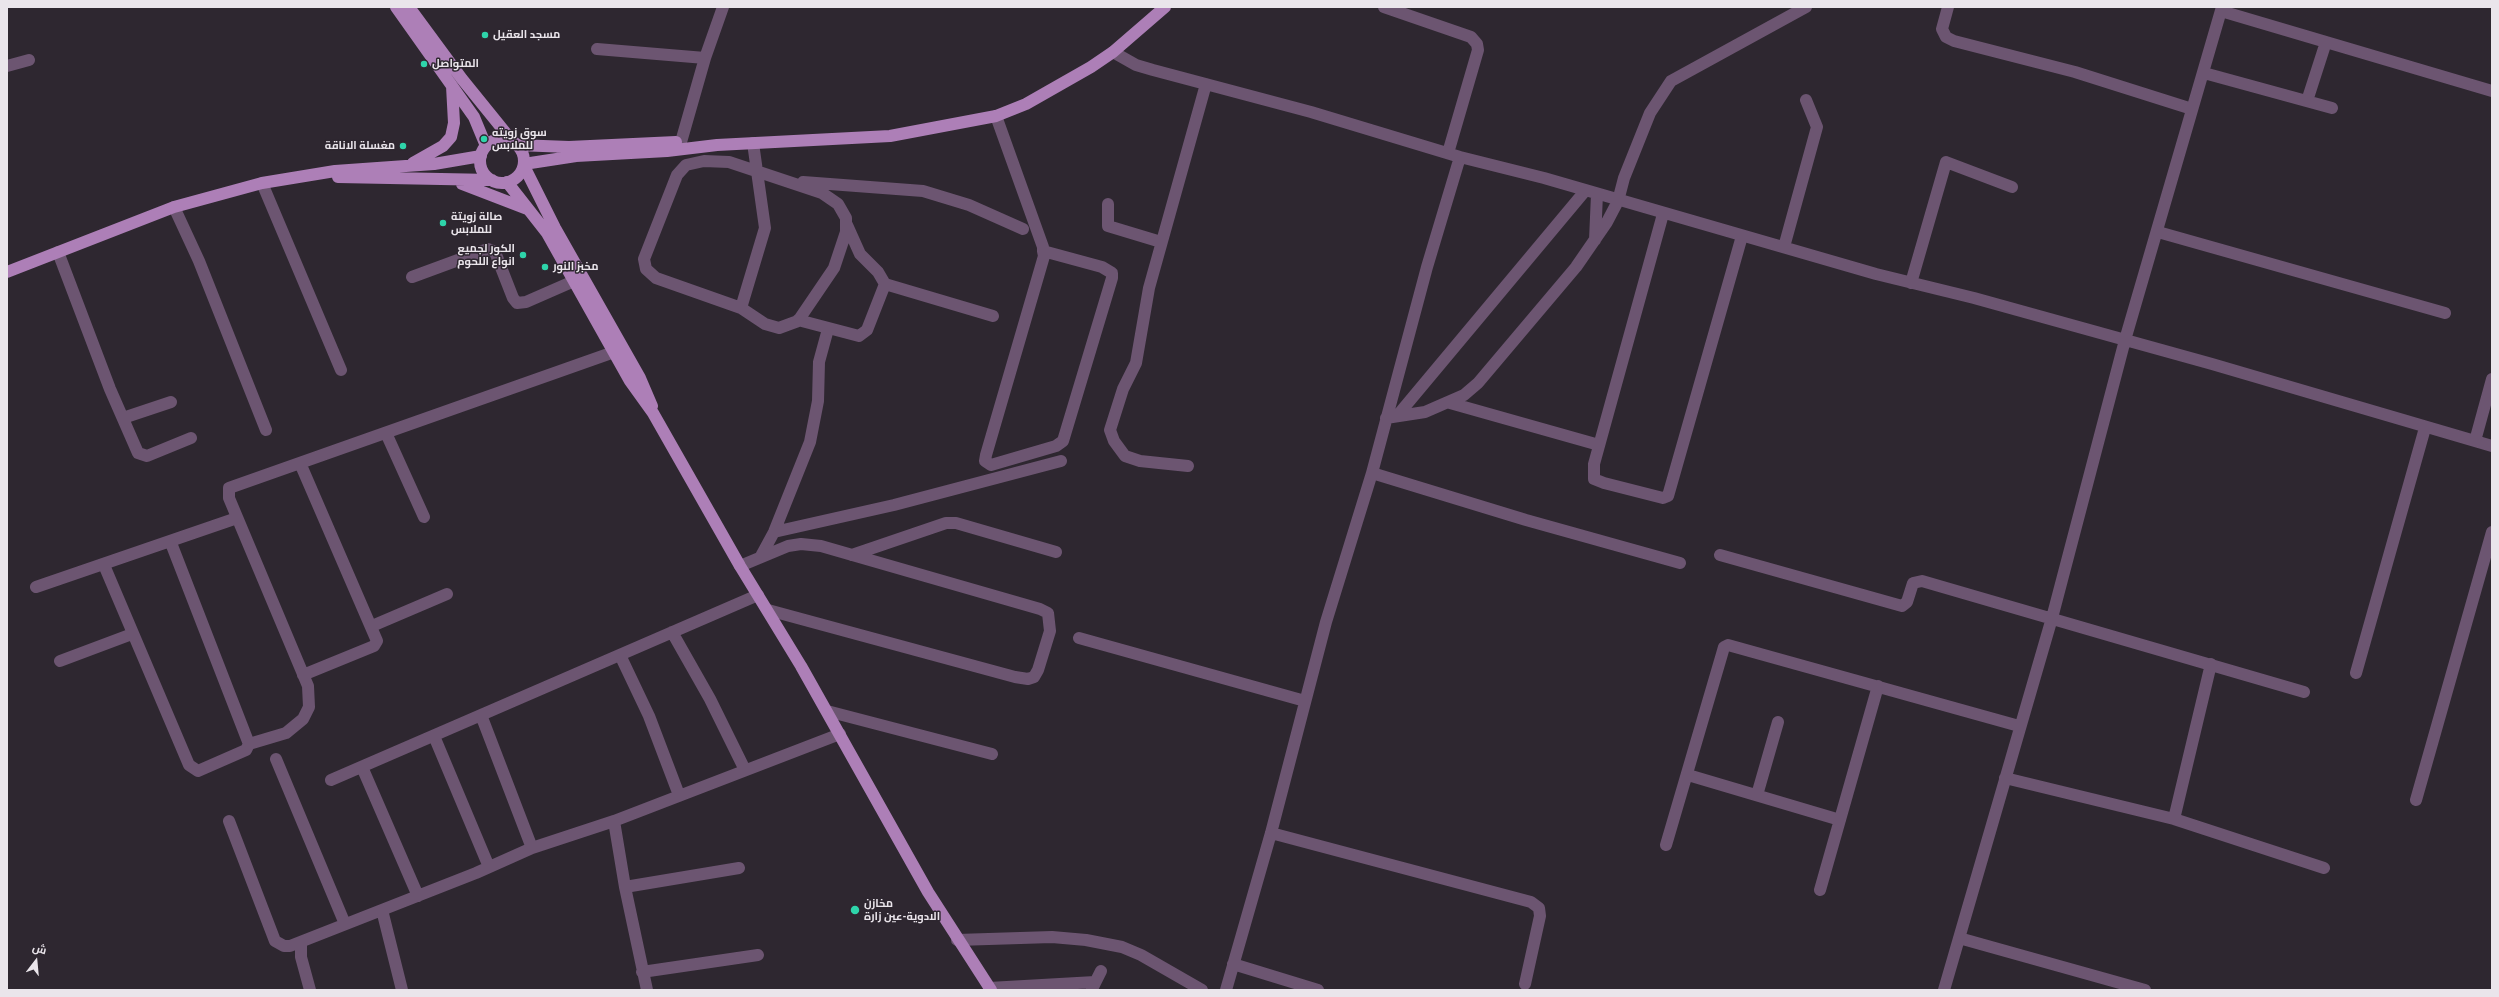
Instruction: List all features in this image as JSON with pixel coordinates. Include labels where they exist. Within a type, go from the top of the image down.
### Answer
[{"type":"main road","points":[[396,7],[452,85],[479,126],[484,151],[484,172],[492,180]]},
{"type":"main road","points":[[408,7],[462,80],[523,154],[524,165],[555,228],[640,378],[651,401],[653,413]]},
{"type":"main road","points":[[7,272],[174,207],[262,183],[360,168],[457,161],[484,151],[496,140],[569,147],[682,142],[717,144],[753,143],[890,136],[996,116],[1063,84],[1113,52],[1165,7]]},
{"type":"main road","points":[[410,165],[443,146],[451,137],[454,123],[452,85]]},
{"type":"main road","points":[[311,175],[439,178],[507,182],[516,178],[524,165],[576,156],[667,150],[717,144]]},
{"type":"main road","points":[[439,178],[485,192],[530,210]]},
{"type":"main road","points":[[507,182],[547,234],[638,393],[653,413],[740,566],[768,610],[827,711],[957,940],[990,989]]},
{"type":"street","points":[[682,142],[705,58],[723,7]]},
{"type":"street","points":[[1226,990],[1271,833],[1326,622],[1372,472],[1392,417],[1478,50],[1477,44],[1471,37],[1384,7]]},
{"type":"street","points":[[1392,417],[1425,412],[1450,403],[1478,383],[1576,267],[1595,240],[1618,201],[1624,178],[1650,112],[1671,81],[1713,59],[1750,35],[1806,7]]},
{"type":"street","points":[[1948,7],[1942,29],[1946,37],[2075,72],[2192,109]]},
{"type":"street","points":[[1944,990],[2019,726],[2052,618],[2125,340],[2158,232],[2192,109],[2222,9],[2326,42],[2492,91]]},
{"type":"street","points":[[2307,101],[2326,42]]},
{"type":"street","points":[[597,49],[705,58]]},
{"type":"street","points":[[1113,52],[1136,65],[1311,112],[1454,155],[1910,283],[2212,364],[2425,428],[2492,446]]},
{"type":"street","points":[[7,66],[29,60]]},
{"type":"street","points":[[2204,73],[2332,108]]},
{"type":"street","points":[[1188,466],[1140,461],[1125,456],[1114,441],[1110,430],[1123,389],[1136,363],[1149,288],[1206,84]]},
{"type":"street","points":[[1784,247],[1817,127],[1806,100]]},
{"type":"street","points":[[996,116],[1043,251],[1021,340],[986,455],[985,461],[991,465],[1056,446],[1063,441],[1112,278],[1112,273],[1102,267],[1043,251]]},
{"type":"street","points":[[741,308],[765,228],[753,143]]},
{"type":"street","points":[[704,161],[729,162],[758,171],[828,197],[838,204],[846,218],[846,232],[834,268],[798,320],[779,328],[765,324],[741,308],[656,278],[646,269],[644,259],[677,175],[686,165],[704,161]]},
{"type":"street","points":[[1910,283],[1946,162],[2012,186]]},
{"type":"street","points":[[785,180],[923,191],[969,205],[1023,229]]},
{"type":"street","points":[[262,183],[341,370]]},
{"type":"street","points":[[1392,417],[1585,191]]},
{"type":"street","points":[[1595,240],[1597,194]]},
{"type":"street","points":[[1108,204],[1108,226],[1161,242]]},
{"type":"street","points":[[174,207],[199,261],[266,430]]},
{"type":"street","points":[[1663,214],[1599,445],[1592,475],[1594,480],[1663,498],[1668,496],[1742,236]]},
{"type":"street","points":[[846,223],[860,254],[878,272],[885,284],[992,316]]},
{"type":"street","points":[[2158,232],[2445,313]]},
{"type":"street","points":[[412,277],[488,248],[495,252],[513,298],[518,303],[526,302],[574,280]]},
{"type":"street","points":[[58,252],[122,418],[141,455],[147,456],[191,438]]},
{"type":"street","points":[[798,320],[828,329],[859,336],[863,335],[870,324],[885,284]]},
{"type":"street","points":[[761,556],[774,532],[810,442],[816,419],[820,362],[828,329]]},
{"type":"street","points":[[104,565],[132,634],[191,768],[198,771],[246,750],[249,744],[286,733],[303,719],[309,707],[308,686],[229,498],[230,488],[614,352]]},
{"type":"street","points":[[2474,441],[2492,379]]},
{"type":"street","points":[[122,418],[171,402]]},
{"type":"street","points":[[1450,403],[1599,445]]},
{"type":"street","points":[[2356,673],[2425,428]]},
{"type":"street","points":[[386,433],[424,517]]},
{"type":"street","points":[[774,532],[894,505],[1061,461]]},
{"type":"street","points":[[300,463],[372,626],[377,641],[374,646],[303,674]]},
{"type":"street","points":[[1372,472],[1526,520],[1680,563]]},
{"type":"street","points":[[36,587],[171,543],[237,518]]},
{"type":"street","points":[[852,555],[946,523],[956,523],[1056,552]]},
{"type":"street","points":[[2416,800],[2492,532]]},
{"type":"street","points":[[171,543],[249,744]]},
{"type":"street","points":[[740,566],[761,556],[801,544],[821,546],[1033,607],[1048,613],[1050,631],[1038,670],[1034,677],[1028,679],[1015,677],[768,610]]},
{"type":"street","points":[[1720,555],[1902,606],[1907,602],[1913,583],[1922,581],[2304,692]]},
{"type":"street","points":[[372,626],[447,594]]},
{"type":"street","points":[[332,780],[758,595]]},
{"type":"street","points":[[672,632],[710,698],[745,770]]},
{"type":"street","points":[[60,661],[132,634]]},
{"type":"street","points":[[1079,638],[1305,702]]},
{"type":"street","points":[[1666,845],[1688,775],[1724,647],[1732,645],[2019,726]]},
{"type":"street","points":[[620,655],[649,716],[679,795]]},
{"type":"street","points":[[2174,819],[2211,664]]},
{"type":"street","points":[[1820,890],[1878,686]]},
{"type":"street","points":[[827,711],[992,754]]},
{"type":"street","points":[[481,715],[532,848]]},
{"type":"street","points":[[1757,795],[1778,722]]},
{"type":"street","points":[[229,821],[275,941],[284,946],[301,942],[418,896],[532,848],[614,821],[840,734]]},
{"type":"street","points":[[434,736],[489,867]]},
{"type":"street","points":[[276,759],[345,924]]},
{"type":"street","points":[[362,767],[418,896]]},
{"type":"street","points":[[1688,775],[1840,820]]},
{"type":"street","points":[[2005,778],[2174,819],[2324,868]]},
{"type":"street","points":[[614,821],[625,887],[647,990]]},
{"type":"street","points":[[1271,833],[1531,902],[1539,908],[1540,916],[1525,984]]},
{"type":"street","points":[[625,887],[739,868]]},
{"type":"street","points":[[382,910],[402,990]]},
{"type":"street","points":[[957,940],[1052,937],[1086,940],[1122,947],[1141,955],[1202,990]]},
{"type":"street","points":[[1959,938],[2145,990]]},
{"type":"street","points":[[301,942],[301,957],[310,990]]},
{"type":"street","points":[[642,972],[758,955]]},
{"type":"street","points":[[1233,964],[1312,989]]},
{"type":"street","points":[[990,989],[1096,981]]},
{"type":"place","name":"مسجد العقيل","points":[[485,35]]},
{"type":"place","name":"المتواصل","points":[[424,64]]},
{"type":"place","name":"سوق زويته للملابس","points":[[484,139]]},
{"type":"place","name":"مغسلة الاناقة","points":[[403,146]]},
{"type":"place","name":"صالة زويتة للملابس","points":[[443,223]]},
{"type":"place","name":"الكور لجميع انواع اللحوم","points":[[523,255]]},
{"type":"place","name":"مخبز النور","points":[[545,267]]},
{"type":"place","name":"مخازن الادوية-عين زارة","points":[[855,910]]}]
